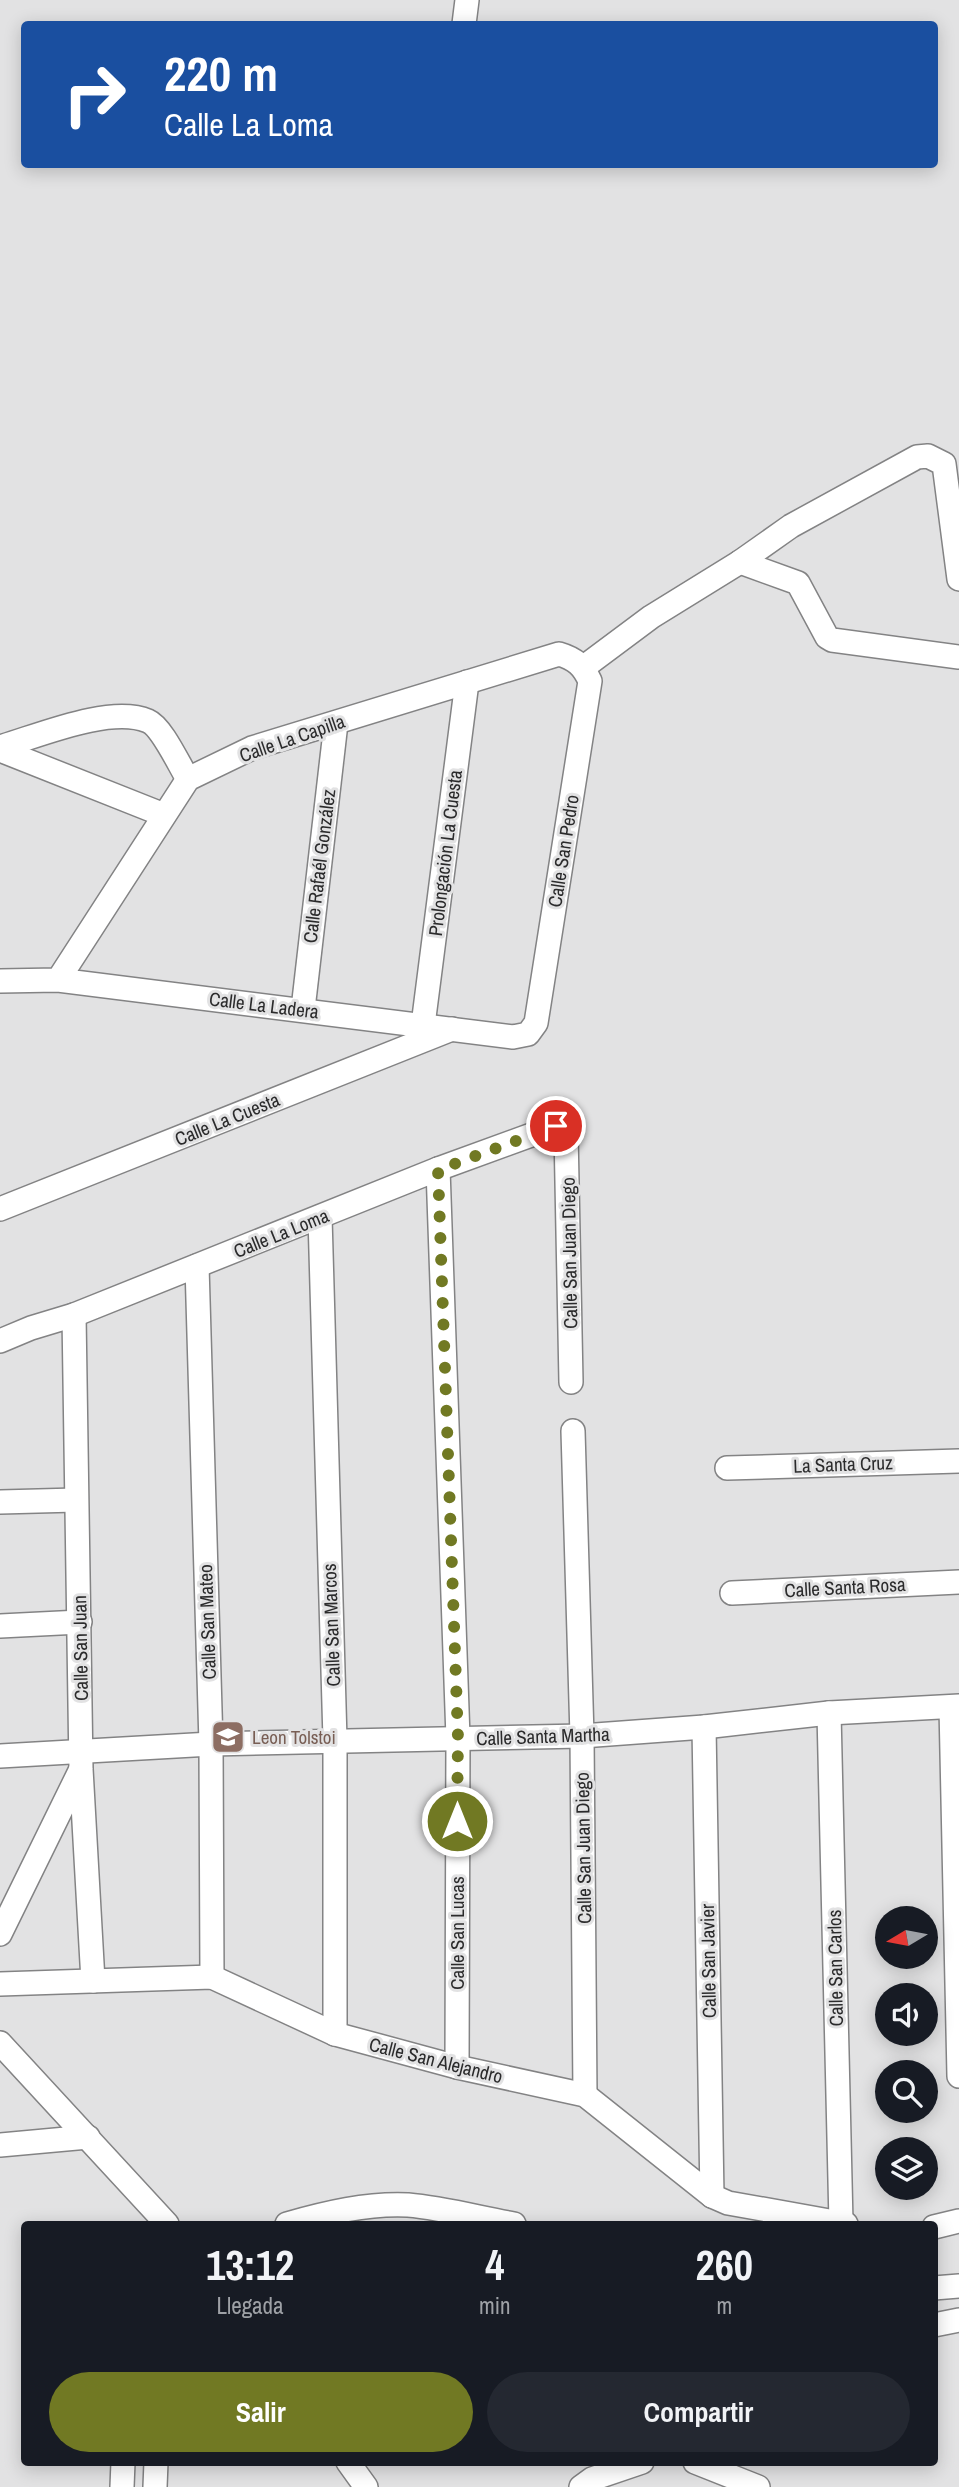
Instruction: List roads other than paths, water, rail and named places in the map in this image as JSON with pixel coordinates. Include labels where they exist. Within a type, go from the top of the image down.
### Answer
[{"type":"street","points":[[464,21],[467,0]]},
{"type":"street","points":[[584,667],[651,617],[740,562],[791,526],[917,457],[928,456],[952,469],[959,579]]},
{"type":"street","points":[[740,562],[797,583],[827,637],[832,640],[959,657]]},
{"type":"street","name":"Calle La Capilla","points":[[187,779],[251,748],[559,654],[572,658],[584,667]]},
{"type":"street","name":"Calle San Pedro","points":[[528,1034],[536,1023],[590,681],[584,667]]},
{"type":"street","name":"Prolongación La Cuesta","points":[[423,1025],[467,682]]},
{"type":"street","points":[[0,748],[97,718],[125,717],[149,722],[159,732],[187,779],[58,980]]},
{"type":"street","name":"Calle Rafaél González","points":[[303,1009],[336,723]]},
{"type":"street","points":[[0,748],[164,815]]},
{"type":"street","name":"Calle La Ladera","points":[[0,981],[58,980],[513,1037],[528,1034]]},
{"type":"street","name":"Calle La Cuesta","points":[[0,1209],[454,1028]]},
{"type":"street","name":"Calle La Loma","points":[[0,1341],[74,1315],[438,1170],[556,1126],[562,1127]]},
{"type":"street","name":"Calle San Juan Diego","points":[[562,1127],[566,1132],[571,1382]]},
{"type":"street","name":"Calle San Lucas","points":[[438,1170],[458,1738],[457,2067]]},
{"type":"street","name":"Calle San Marcos","points":[[320,1217],[335,1741],[335,2034]]},
{"type":"street","name":"Calle San Mateo","points":[[197,1266],[211,1744],[212,1977]]},
{"type":"street","name":"Calle San Juan","points":[[74,1315],[81,1760],[93,1981]]},
{"type":"street","name":"Calle San Juan Diego","points":[[573,1431],[582,1736],[585,2095]]},
{"type":"street","name":"La Santa Cruz","points":[[727,1468],[959,1461]]},
{"type":"street","points":[[0,1502],[76,1500]]},
{"type":"street","name":"Calle Santa Rosa","points":[[732,1593],[959,1581]]},
{"type":"street","points":[[0,1626],[80,1622]]},
{"type":"street","points":[[955,1707],[959,2076]]},
{"type":"street","name":"Calle Santa Martha","points":[[0,1756],[81,1760],[211,1744],[582,1736],[704,1727],[829,1713],[955,1707]]},
{"type":"street","name":"Calle San Carlos","points":[[829,1713],[841,2221]]},
{"type":"street","name":"Calle San Javier","points":[[704,1727],[712,2196]]},
{"type":"street","points":[[0,1934],[81,1760]]},
{"type":"street","name":"Calle San Alejandro","points":[[0,1984],[212,1977],[335,2034],[457,2067],[585,2095],[712,2196],[728,2203],[830,2221]]},
{"type":"street","points":[[0,2043],[164,2221]]},
{"type":"street","points":[[0,2145],[88,2137]]},
{"type":"street","points":[[298,2221],[365,2207],[409,2205],[497,2221]]},
{"type":"street","points":[[938,2226],[959,2221]]},
{"type":"street","points":[[938,2288],[959,2286]]},
{"type":"street","points":[[938,2324],[959,2320]]},
{"type":"street","points":[[122,2487],[123,2466]]},
{"type":"street","points":[[155,2487],[156,2466]]},
{"type":"street","points":[[352,2466],[366,2487]]},
{"type":"street","points":[[581,2487],[592,2479],[630,2466]]},
{"type":"street","points":[[705,2466],[758,2487]]},
{"type":"place","name":"Leon Tolstoi","points":[[228,1737]]}]
